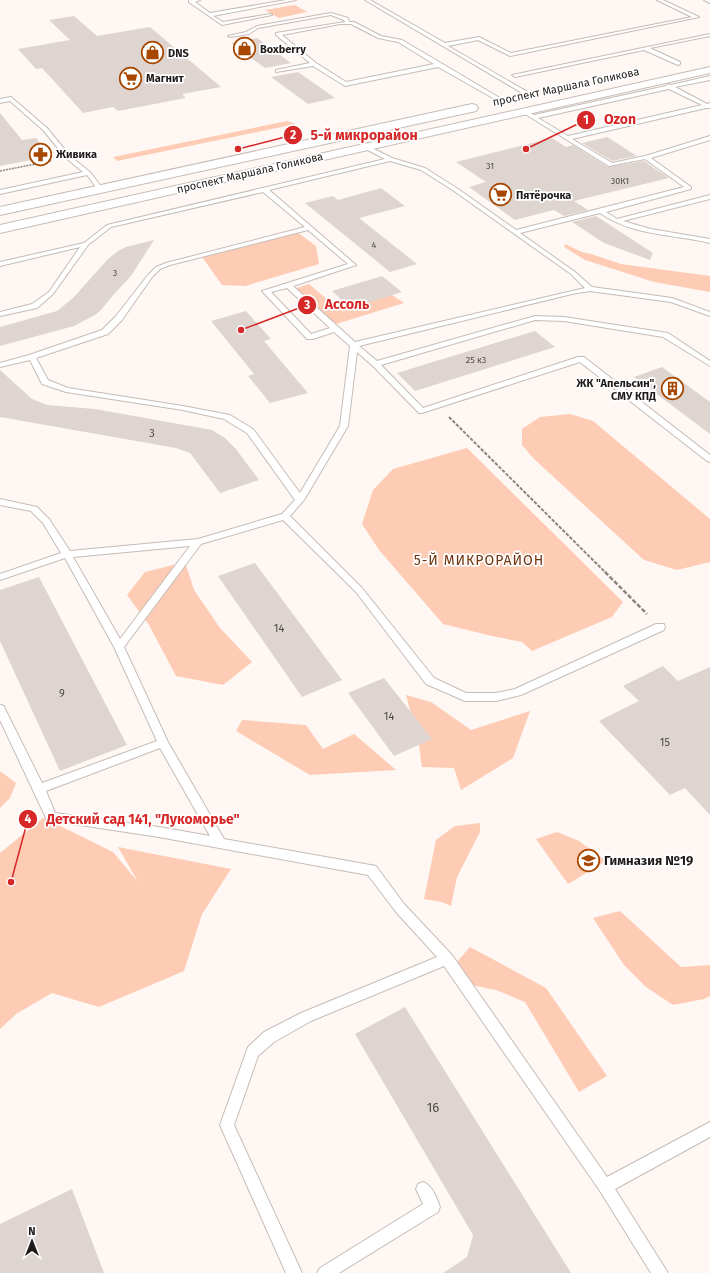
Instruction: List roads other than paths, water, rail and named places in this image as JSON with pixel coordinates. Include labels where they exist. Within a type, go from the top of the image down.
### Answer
[{"type":"main road","name":"проспект Маршала Голикова","points":[[656,68],[691,60]]},
{"type":"main road","name":"проспект Маршала Голикова","points":[[0,229],[366,147],[530,114],[664,84],[710,70]]},
{"type":"main road","name":"проспект Маршала Голикова","points":[[0,211],[544,92]]},
{"type":"lane","points":[[198,0],[191,1],[222,24],[270,15]]},
{"type":"lane","points":[[209,15],[294,0]]},
{"type":"lane","points":[[368,0],[528,96]]},
{"type":"lane","points":[[444,45],[479,38],[510,55],[697,17],[659,0]]},
{"type":"lane","points":[[706,0],[710,2]]},
{"type":"lane","points":[[230,36],[246,33],[257,27],[331,14],[346,19],[347,22]]},
{"type":"lane","points":[[278,34],[347,22],[352,23],[380,37],[400,41],[502,101]]},
{"type":"lane","points":[[257,27],[274,30],[314,64],[345,84],[439,65]]},
{"type":"lane","points":[[515,75],[710,35]]},
{"type":"lane","points":[[645,48],[678,63]]},
{"type":"lane","points":[[278,71],[314,64]]},
{"type":"lane","points":[[664,84],[710,78]]},
{"type":"lane","points":[[664,84],[709,106]]},
{"type":"lane","points":[[0,101],[11,99],[45,129],[68,158],[88,173],[100,189]]},
{"type":"lane","points":[[568,138],[709,106]]},
{"type":"lane","points":[[530,114],[611,165],[646,157],[710,138]]},
{"type":"lane","points":[[366,147],[390,159],[423,169],[456,190],[573,273],[590,289]]},
{"type":"lane","points":[[515,232],[689,188],[646,157]]},
{"type":"lane","points":[[0,314],[34,306],[51,293],[86,244],[109,226],[390,159]]},
{"type":"lane","points":[[0,192],[88,173]]},
{"type":"lane","points":[[265,190],[353,265],[266,291],[310,337],[334,329]]},
{"type":"lane","points":[[617,221],[710,198]]},
{"type":"lane","points":[[601,211],[617,221],[642,230],[696,237],[710,241]]},
{"type":"lane","points":[[0,365],[32,357],[105,332],[119,318],[150,276],[158,268],[168,264],[310,228]]},
{"type":"lane","points":[[0,264],[86,244]]},
{"type":"lane","points":[[288,285],[334,329],[376,364],[422,411],[581,359],[710,459]]},
{"type":"lane","points":[[354,345],[572,292],[590,289],[672,300],[710,314]]},
{"type":"lane","points":[[376,364],[535,318],[571,320],[665,335],[710,364]]},
{"type":"lane","points":[[0,577],[67,554],[198,542],[285,516],[300,500],[344,426],[354,345]]},
{"type":"lane","points":[[32,357],[45,382],[66,390],[183,408],[227,417],[250,430],[300,500]]},
{"type":"lane","points":[[0,502],[34,509],[46,521],[67,554],[119,647],[163,743],[220,843]]},
{"type":"lane","points":[[285,516],[359,590],[430,681],[464,697],[496,697],[517,692],[660,627]]},
{"type":"lane","points":[[119,647],[198,542]]},
{"type":"lane","points":[[0,709],[51,817],[159,832],[372,870],[400,908],[447,959],[605,1186],[660,1273]]},
{"type":"lane","points":[[39,790],[163,743]]},
{"type":"lane","points":[[294,1273],[227,1125],[253,1052],[269,1038],[306,1017],[447,959]]},
{"type":"lane","points":[[605,1186],[710,1129]]},
{"type":"lane","points":[[325,1273],[433,1207],[423,1189]]},
{"type":"place","name":"Boxberry","points":[[245,49]]},
{"type":"place","name":"DNS","points":[[152,53]]},
{"type":"place","name":"Магнит","points":[[131,78]]},
{"type":"place","name":"5-й микрорайон","points":[[238,149]]},
{"type":"place","name":"Ozon","points":[[526,149]]},
{"type":"place","name":"Живика","points":[[41,154]]},
{"type":"place","name":"Пятёрочка","points":[[501,195]]},
{"type":"place","name":"Ассоль","points":[[241,330]]},
{"type":"place","name":"ЖК \"Апельсин\", СМУ КПД","points":[[672,389]]},
{"type":"place","name":"Гимназия №19","points":[[589,860]]},
{"type":"place","name":"Детский сад 141, \"Лукоморье\"","points":[[11,882]]},
{"type":"district","name":"5-Й МИКРОРАЙОН","points":[[479,560]]}]
